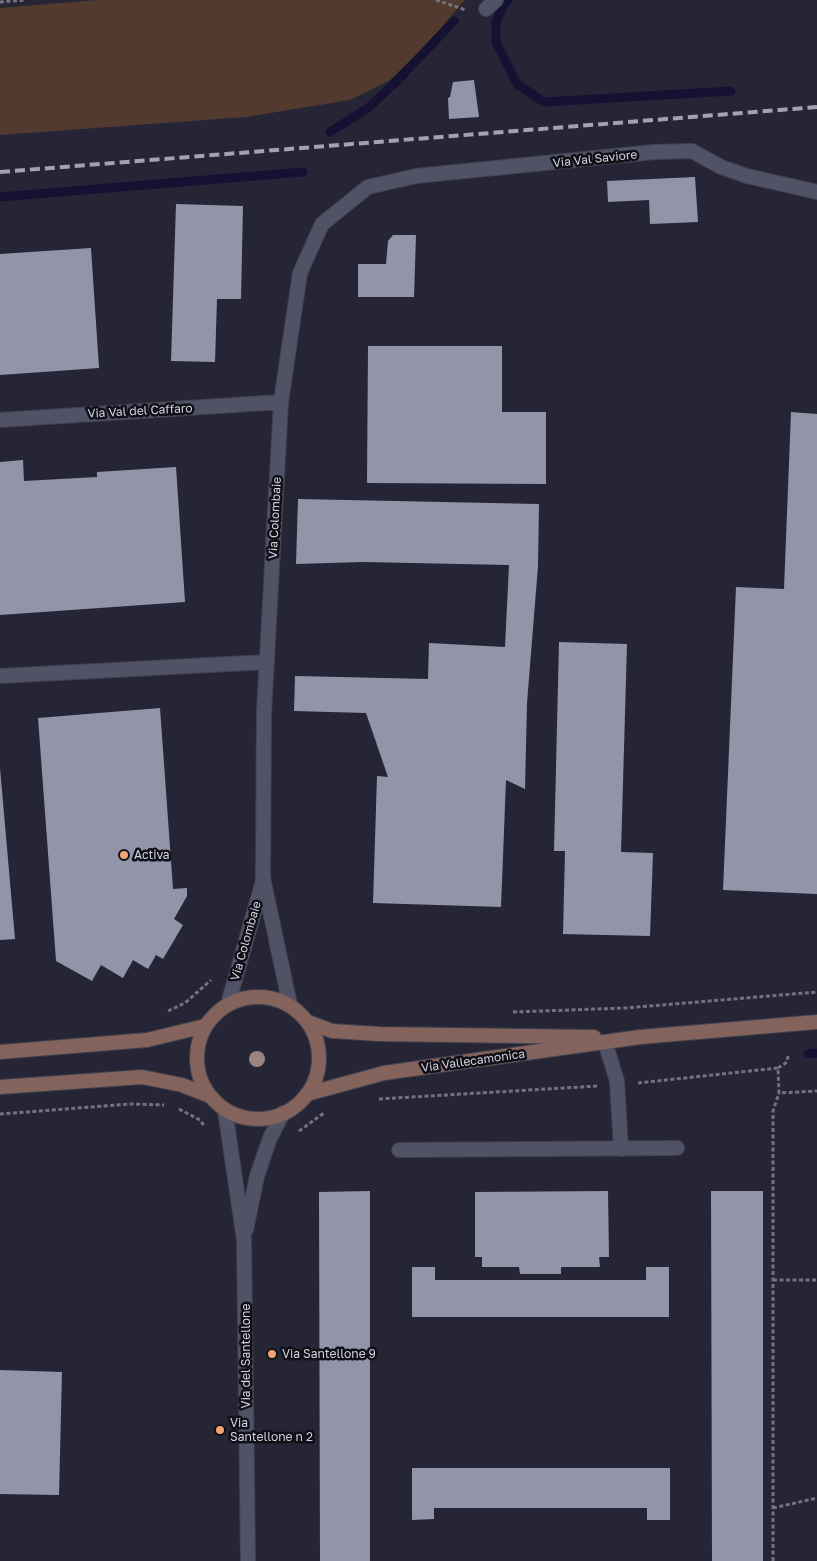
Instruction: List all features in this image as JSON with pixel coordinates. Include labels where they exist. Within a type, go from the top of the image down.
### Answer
[{"type":"main road","points":[[259,996],[275,999],[290,1005],[308,1022],[316,1036],[319,1058],[315,1081],[307,1094],[297,1105],[284,1113],[257,1118],[244,1118],[225,1110],[210,1096],[202,1084],[197,1069],[196,1054],[199,1039],[205,1026],[215,1013],[228,1004],[243,998],[259,996]]},
{"type":"main road","name":"Via Vallecamonica","points":[[308,1022],[332,1030],[379,1034],[640,1037]]},
{"type":"main road","name":"Via Vallecamonica","points":[[307,1094],[384,1073],[640,1037],[817,1022]]},
{"type":"main road","points":[[0,1052],[147,1040],[205,1026]]},
{"type":"main road","points":[[0,1087],[142,1077],[182,1085],[210,1096]]},
{"type":"street","name":"Via Val Saviore","points":[[368,187],[416,176],[654,152],[692,151],[721,167],[747,176],[817,192]]},
{"type":"street","name":"Via Colombaie","points":[[290,1005],[263,878],[264,712],[281,402],[300,273],[322,224],[368,187]]},
{"type":"street","name":"Via Val del Caffaro","points":[[0,420],[281,402]]},
{"type":"street","points":[[0,676],[267,662]]},
{"type":"street","name":"Via Colombaie","points":[[228,1004],[263,878]]},
{"type":"street","points":[[605,1042],[618,1084],[621,1149]]},
{"type":"street","name":"Via del Santellone","points":[[225,1110],[244,1240],[248,1561]]},
{"type":"street","name":"Via del Santellone","points":[[244,1240],[257,1176],[270,1138],[284,1113]]},
{"type":"street","points":[[399,1150],[677,1148]]},
{"type":"path","points":[[0,2],[26,0]]},
{"type":"path","points":[[436,0],[461,10],[491,5]]},
{"type":"path","points":[[162,1014],[186,1003],[214,978]]},
{"type":"path","points":[[506,1013],[626,1008],[817,992]]},
{"type":"path","points":[[374,1100],[618,1084],[778,1068],[787,1062],[788,1056]]},
{"type":"path","points":[[773,1561],[773,1111],[779,1094],[778,1068]]},
{"type":"path","points":[[779,1094],[817,1091]]},
{"type":"path","points":[[0,1114],[131,1104],[168,1106]]},
{"type":"path","points":[[176,1107],[200,1120],[210,1135]]},
{"type":"path","points":[[292,1136],[332,1110]]},
{"type":"path","points":[[773,1280],[817,1280]]},
{"type":"path","points":[[773,1508],[817,1498]]},
{"type":"shaded area","points":[[97,0],[465,0],[429,42],[390,80],[350,100],[246,117],[0,135],[0,8]]},
{"type":"building","points":[[474,80],[479,117],[449,119],[448,98],[450,97],[453,82]]},
{"type":"building","points":[[695,177],[698,222],[650,224],[649,200],[608,202],[607,181]]},
{"type":"building","points":[[176,204],[243,206],[241,299],[217,299],[215,362],[171,361]]},
{"type":"building","points":[[393,235],[416,235],[414,297],[358,297],[358,264],[386,264],[388,241]]},
{"type":"building","points":[[91,248],[99,368],[0,375],[0,254]]},
{"type":"building","points":[[368,346],[502,346],[502,412],[546,412],[546,484],[367,483]]},
{"type":"building","points":[[791,412],[817,414],[817,894],[723,890],[736,587],[784,589]]},
{"type":"building","points":[[23,460],[24,481],[97,477],[97,472],[176,467],[185,602],[0,615],[0,462]]},
{"type":"building","points":[[298,499],[539,504],[538,566],[527,703],[525,789],[506,780],[501,907],[373,903],[377,776],[388,777],[366,713],[294,711],[295,676],[428,679],[429,643],[505,647],[509,565],[364,562],[296,564]]},
{"type":"building","points":[[559,642],[627,644],[621,852],[653,853],[650,936],[563,934],[565,851],[554,851]]},
{"type":"building","points":[[160,708],[173,889],[187,888],[187,896],[174,919],[183,925],[163,959],[156,955],[148,969],[133,960],[123,978],[101,965],[92,981],[56,961],[38,718]]},
{"type":"building","points":[[0,768],[15,939],[0,940]]},
{"type":"building","points":[[370,1191],[370,1561],[320,1561],[319,1192]]},
{"type":"building","points":[[608,1191],[609,1257],[599,1257],[600,1267],[561,1267],[561,1274],[520,1274],[519,1267],[482,1267],[482,1257],[475,1257],[475,1192]]},
{"type":"building","points":[[711,1191],[763,1191],[763,1561],[712,1561]]},
{"type":"building","points":[[412,1267],[435,1267],[435,1280],[646,1280],[646,1267],[669,1267],[669,1317],[412,1317]]},
{"type":"building","points":[[0,1370],[62,1372],[59,1495],[0,1494]]},
{"type":"building","points":[[412,1468],[670,1468],[670,1520],[647,1520],[647,1508],[434,1508],[434,1519],[412,1520]]},
{"type":"waterway","points":[[508,0],[503,6],[496,23],[496,42],[517,84],[544,102],[731,91]]},
{"type":"waterway","points":[[330,132],[368,108],[396,82],[454,21]]},
{"type":"waterway","points":[[0,197],[303,172]]},
{"type":"waterway","points":[[808,1054],[817,1053]]},
{"type":"railway","points":[[0,172],[817,107]]},
{"type":"place","name":"Activa","points":[[124,855]]},
{"type":"place","name":"Via Santellone 9","points":[[272,1354]]},
{"type":"place","name":"Via Santellone n 2","points":[[220,1430]]}]
